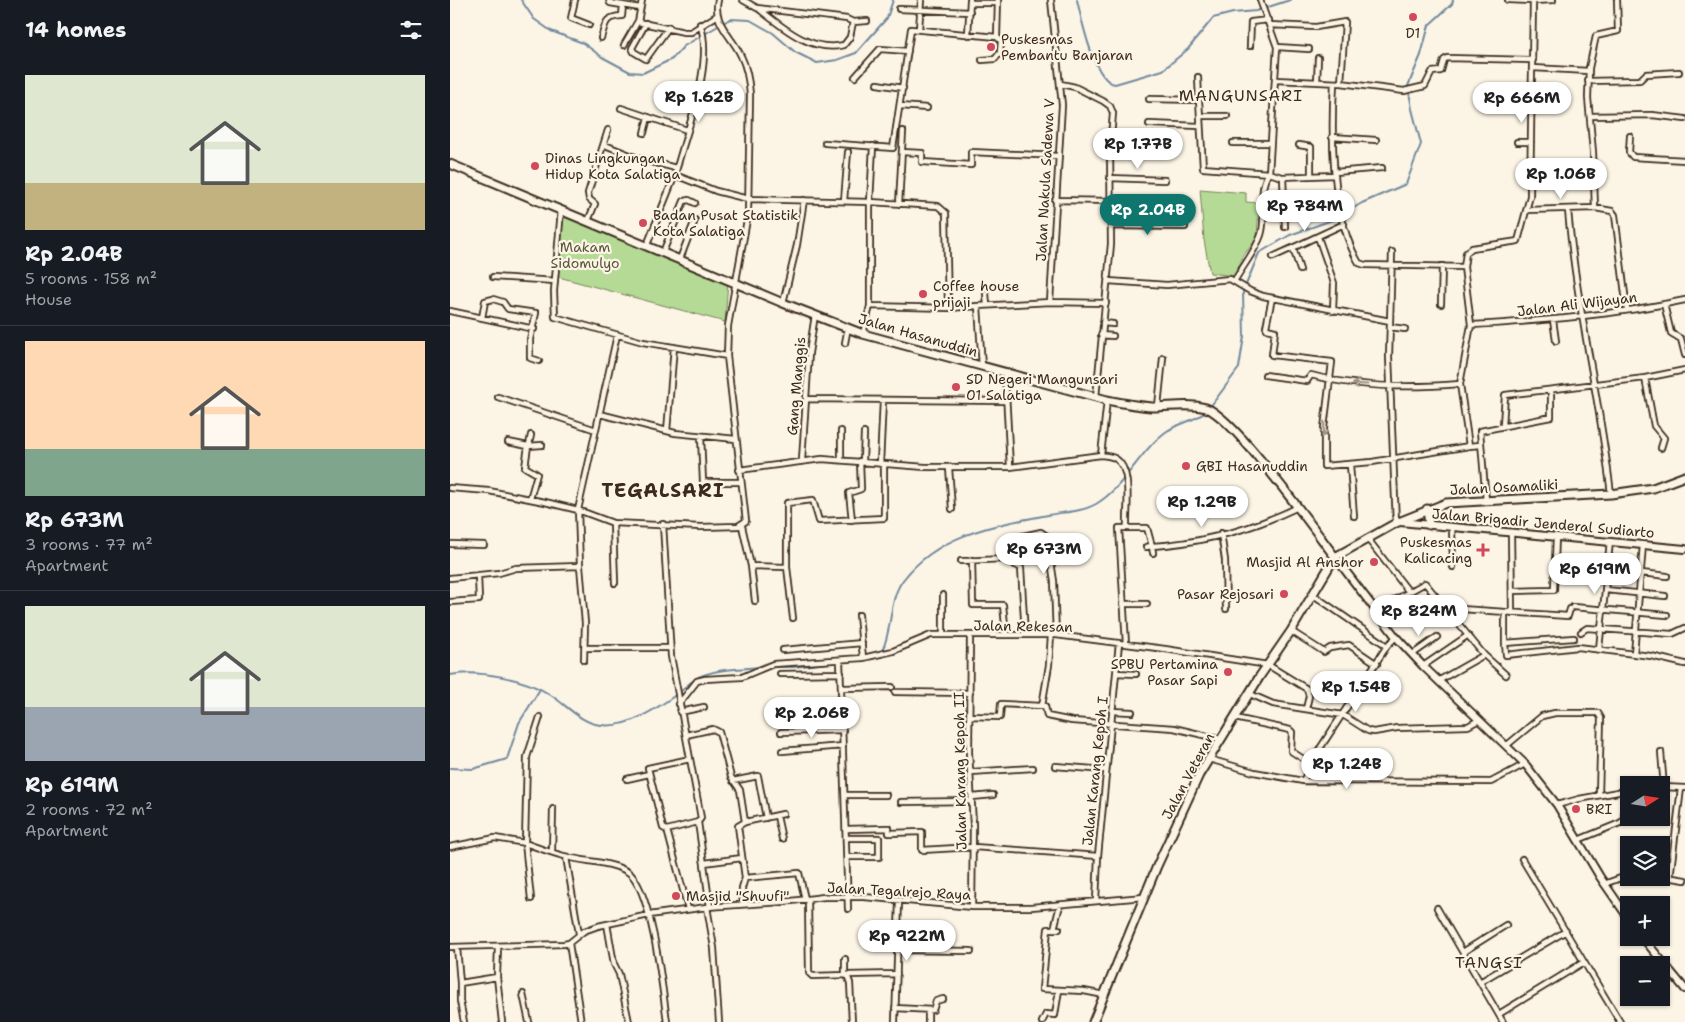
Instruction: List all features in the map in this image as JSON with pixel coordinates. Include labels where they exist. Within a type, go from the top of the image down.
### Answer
[{"type":"main road","name":"Jalan Hasanuddin","points":[[450,164],[863,334],[1005,374],[1107,400],[1132,405],[1203,407],[1213,411],[1227,421],[1335,557]]},
{"type":"main road","name":"Jalan Osamaliki","points":[[1335,557],[1397,522],[1446,503],[1611,494],[1653,488],[1685,476]]},
{"type":"main road","points":[[1427,509],[1428,525]]},
{"type":"main road","name":"Jalan Brigadir Jenderal Sudiarto","points":[[1397,522],[1685,549]]},
{"type":"main road","points":[[1335,557],[1396,637],[1438,681],[1525,764],[1557,805],[1604,884],[1620,906]]},
{"type":"main road","name":"Jalan Veteran","points":[[1093,1022],[1144,897],[1187,801],[1220,739],[1291,632],[1335,557]]},
{"type":"main road","points":[[1649,946],[1685,990]]},
{"type":"street","points":[[574,0],[571,18],[589,25]]},
{"type":"street","points":[[609,0],[610,3],[640,8]]},
{"type":"street","points":[[624,45],[638,21],[642,0]]},
{"type":"street","points":[[718,0],[720,22],[741,54],[749,80],[748,199],[728,326],[727,356],[739,470],[747,517],[742,526],[751,566],[755,601]]},
{"type":"street","points":[[743,0],[786,30],[812,43],[844,45],[850,37],[852,22]]},
{"type":"street","points":[[919,29],[921,0]]},
{"type":"street","name":"Jalan Nakula Sadewa V","points":[[1050,302],[1059,156],[1061,84],[1051,0]]},
{"type":"street","points":[[1508,0],[1553,0]]},
{"type":"street","points":[[1595,208],[1589,71],[1596,36],[1618,31],[1617,0]]},
{"type":"street","points":[[968,34],[971,1],[998,1],[997,37]]},
{"type":"street","points":[[1235,280],[1261,236],[1263,227],[1263,183],[1269,173],[1277,47],[1260,1]]},
{"type":"street","points":[[1469,446],[1460,384],[1470,325],[1464,267],[1468,249],[1517,242],[1527,210],[1530,196],[1535,1]]},
{"type":"street","points":[[601,38],[608,20],[612,16],[622,16],[623,5]]},
{"type":"street","points":[[757,8],[847,19],[852,22],[867,21]]},
{"type":"street","points":[[899,9],[970,12]]},
{"type":"street","points":[[638,21],[688,32],[718,15]]},
{"type":"street","points":[[1250,46],[1251,22],[1316,27],[1345,22],[1341,83]]},
{"type":"street","points":[[646,23],[632,48],[634,52],[646,59],[669,27]]},
{"type":"street","points":[[647,245],[674,175],[704,67],[705,39],[700,24]]},
{"type":"street","points":[[825,143],[893,148],[911,29],[997,37],[1001,41],[999,56],[993,60],[982,60]]},
{"type":"street","points":[[1277,47],[1309,49]]},
{"type":"street","points":[[855,77],[880,48],[908,51]]},
{"type":"street","points":[[1317,82],[1318,58]]},
{"type":"street","points":[[1275,80],[1341,83],[1404,91],[1427,84],[1431,73],[1441,71],[1444,60],[1447,58],[1533,60]]},
{"type":"street","points":[[1533,68],[1589,71]]},
{"type":"street","points":[[1588,81],[1640,80],[1646,74],[1679,72]]},
{"type":"street","points":[[1198,77],[1203,168],[1269,173],[1284,177],[1382,168]]},
{"type":"street","points":[[1334,83],[1332,138],[1335,173],[1341,212],[1359,263],[1365,265],[1464,267]]},
{"type":"street","points":[[877,84],[903,88]]},
{"type":"street","points":[[1061,84],[1075,88],[1110,106],[1113,114],[1110,148],[1111,226],[1108,281],[1096,397]]},
{"type":"street","points":[[1149,99],[1199,100]]},
{"type":"street","points":[[900,106],[927,108]]},
{"type":"street","points":[[621,108],[687,130]]},
{"type":"street","points":[[1590,116],[1652,115],[1685,119]]},
{"type":"street","points":[[1200,116],[1227,116]]},
{"type":"street","points":[[644,133],[648,117]]},
{"type":"street","points":[[1149,124],[1200,126]]},
{"type":"street","points":[[588,221],[595,204],[589,199],[588,193],[605,145],[608,130]]},
{"type":"street","points":[[899,204],[903,131]]},
{"type":"street","points":[[1630,136],[1629,152],[1633,157],[1685,160]]},
{"type":"street","points":[[1332,138],[1376,140]]},
{"type":"street","points":[[1518,142],[1531,142]]},
{"type":"street","points":[[1233,143],[1270,143]]},
{"type":"street","points":[[605,145],[640,158],[676,168]]},
{"type":"street","points":[[1299,145],[1311,147],[1311,176]]},
{"type":"street","points":[[863,334],[870,306],[870,202],[873,146]]},
{"type":"street","points":[[1110,148],[1151,150]]},
{"type":"street","points":[[844,201],[848,152]]},
{"type":"street","points":[[902,152],[922,153],[922,162],[970,165],[971,152],[1059,156]]},
{"type":"street","points":[[674,175],[748,199],[844,201],[938,206],[946,213],[948,308]]},
{"type":"street","points":[[1284,177],[1285,227]]},
{"type":"street","points":[[1110,178],[1165,180]]},
{"type":"street","points":[[663,252],[684,201],[688,200],[695,203]]},
{"type":"street","points":[[783,302],[798,245],[804,200]]},
{"type":"street","points":[[1055,200],[1111,201]]},
{"type":"street","points":[[1527,210],[1595,208],[1615,213],[1628,310]]},
{"type":"street","points":[[561,210],[555,281],[555,317],[644,342],[727,356]]},
{"type":"street","points":[[1568,210],[1582,316],[1595,385],[1611,494]]},
{"type":"street","points":[[680,259],[696,220]]},
{"type":"street","points":[[1273,258],[1318,237],[1344,222]]},
{"type":"street","points":[[1111,226],[1185,227]]},
{"type":"street","points":[[1318,237],[1334,283],[1333,311]]},
{"type":"street","points":[[1292,248],[1300,270]]},
{"type":"street","points":[[1392,252],[1390,385],[1397,522]]},
{"type":"street","points":[[1441,304],[1442,266]]},
{"type":"street","points":[[493,277],[555,281]]},
{"type":"street","points":[[1108,281],[1167,285],[1225,278],[1235,280],[1250,291],[1272,298],[1390,321]]},
{"type":"street","points":[[986,293],[987,305]]},
{"type":"street","points":[[1272,298],[1266,327],[1276,331],[1272,354],[1331,362],[1324,428],[1324,466],[1350,465],[1480,445]]},
{"type":"street","points":[[482,318],[485,301],[493,299],[503,302],[508,309],[536,313],[534,329],[530,339],[529,356],[532,360],[539,361]]},
{"type":"street","name":"Jalan Ali Wijayan","points":[[1470,325],[1553,320],[1685,300]]},
{"type":"street","points":[[870,306],[948,308],[1050,302],[1106,303]]},
{"type":"street","points":[[1664,304],[1671,333],[1682,339],[1685,352]]},
{"type":"street","points":[[978,306],[982,367]]},
{"type":"street","points":[[450,310],[534,329]]},
{"type":"street","name":"Gang Manggis","points":[[802,460],[809,353],[815,314]]},
{"type":"street","points":[[1553,320],[1556,341]]},
{"type":"street","points":[[1103,323],[1113,324]]},
{"type":"street","points":[[845,343],[848,327]]},
{"type":"street","points":[[1390,327],[1405,329]]},
{"type":"street","points":[[584,660],[586,648],[578,510],[617,335]]},
{"type":"street","points":[[1101,335],[1112,336]]},
{"type":"street","points":[[667,431],[674,347]]},
{"type":"street","points":[[1158,406],[1163,358]]},
{"type":"street","points":[[1504,425],[1505,396],[1645,378],[1685,370]]},
{"type":"street","points":[[1005,374],[1010,467]]},
{"type":"street","points":[[1265,375],[1307,381],[1311,375],[1329,380],[1390,385],[1441,386],[1460,384]]},
{"type":"street","points":[[1645,378],[1654,426],[1664,438],[1661,448]]},
{"type":"street","points":[[1486,501],[1480,430],[1552,416],[1550,390]]},
{"type":"street","points":[[498,397],[596,430]]},
{"type":"street","points":[[806,399],[1005,401]]},
{"type":"street","points":[[793,618],[787,567],[787,503],[813,500],[819,521],[884,517],[882,464],[883,400]]},
{"type":"street","points":[[1101,455],[1107,400]]},
{"type":"street","points":[[600,414],[667,431],[736,439]]},
{"type":"street","points":[[841,431],[841,459]]},
{"type":"street","points":[[852,520],[850,493],[861,489],[864,433]]},
{"type":"street","points":[[530,499],[537,474],[525,467],[531,435]]},
{"type":"street","points":[[701,436],[703,482],[741,482]]},
{"type":"street","points":[[508,442],[542,445]]},
{"type":"street","points":[[739,470],[802,460],[841,459],[882,464],[949,468],[1010,467],[1101,455],[1115,458],[1121,464],[1128,483],[1127,527]]},
{"type":"street","points":[[1350,465],[1354,516]]},
{"type":"street","points":[[949,468],[952,509]]},
{"type":"street","points":[[450,488],[489,491],[530,499],[578,510],[613,523],[701,527],[742,526]]},
{"type":"street","points":[[1149,546],[1175,544],[1221,533],[1267,521],[1296,508]]},
{"type":"street","points":[[613,523],[615,583]]},
{"type":"street","points":[[662,524],[670,648],[674,681],[701,816],[698,822],[714,948],[719,1022]]},
{"type":"street","points":[[1126,644],[1119,529],[1127,527],[1147,528],[1149,546],[1153,553]]},
{"type":"street","points":[[1452,527],[1453,567]]},
{"type":"street","points":[[1009,539],[1041,532],[1047,536],[1054,581],[1053,635],[1042,706]]},
{"type":"street","points":[[1511,532],[1512,613]]},
{"type":"street","points":[[1221,533],[1226,609]]},
{"type":"street","points":[[1512,591],[1554,591],[1556,536]]},
{"type":"street","points":[[1368,538],[1409,592]]},
{"type":"street","points":[[1599,649],[1610,541]]},
{"type":"street","points":[[450,544],[484,546]]},
{"type":"street","points":[[1634,654],[1643,545]]},
{"type":"street","points":[[961,561],[1004,559],[1021,568],[1025,635]]},
{"type":"street","points":[[972,560],[973,605],[1003,605],[1006,635]]},
{"type":"street","points":[[450,578],[499,573],[516,568],[580,566]]},
{"type":"street","points":[[751,566],[787,567]]},
{"type":"street","points":[[1608,569],[1667,576]]},
{"type":"street","points":[[450,602],[479,600],[478,575]]},
{"type":"street","points":[[1377,610],[1425,583],[1467,636],[1506,675]]},
{"type":"street","points":[[1606,590],[1665,596]]},
{"type":"street","points":[[1312,594],[1387,646]]},
{"type":"street","points":[[943,595],[943,635]]},
{"type":"street","points":[[1124,604],[1148,604]]},
{"type":"street","points":[[1446,608],[1568,616],[1571,608],[1667,615]]},
{"type":"street","points":[[1505,613],[1506,655],[1574,647],[1634,654],[1685,664]]},
{"type":"street","points":[[859,615],[863,658]]},
{"type":"street","points":[[1582,632],[1587,628],[1672,634],[1685,628]]},
{"type":"street","points":[[1291,632],[1324,652],[1330,648],[1349,645],[1377,664]]},
{"type":"street","name":"Jalan Rekesan","points":[[678,701],[697,682],[705,678],[742,677],[773,664],[788,662],[841,662],[863,658],[931,635],[1053,635],[1268,665]]},
{"type":"street","name":"Jalan Karang Kepoh II","points":[[970,636],[971,772],[974,846],[972,906]]},
{"type":"street","points":[[1423,666],[1467,636]]},
{"type":"street","points":[[1303,781],[1311,764],[1387,646],[1396,637]]},
{"type":"street","points":[[1412,654],[1437,637]]},
{"type":"street","points":[[1505,643],[1574,638]]},
{"type":"street","points":[[783,650],[862,643]]},
{"type":"street","name":"Jalan Karang Kepoh I","points":[[1096,901],[1098,856],[1119,643]]},
{"type":"street","points":[[586,648],[670,648]]},
{"type":"street","points":[[1590,648],[1590,655]]},
{"type":"street","points":[[1438,681],[1484,655]]},
{"type":"street","points":[[841,662],[848,909]]},
{"type":"street","points":[[1268,665],[1307,689],[1309,696],[1306,709]]},
{"type":"street","points":[[1116,672],[1136,674]]},
{"type":"street","points":[[780,674],[841,674]]},
{"type":"street","points":[[842,688],[892,687]]},
{"type":"street","points":[[895,692],[970,693]]},
{"type":"street","points":[[1250,694],[1273,704],[1343,716],[1368,731],[1377,732],[1397,728],[1468,726],[1479,720]]},
{"type":"street","points":[[970,716],[1000,717],[1001,704],[1045,706],[1046,715],[1049,717],[1111,724],[1174,728],[1220,739]]},
{"type":"street","points":[[680,712],[704,708]]},
{"type":"street","points":[[1112,711],[1132,712]]},
{"type":"street","points":[[1506,746],[1538,718],[1546,715],[1598,713],[1602,718],[1598,795]]},
{"type":"street","points":[[531,899],[525,843],[527,757],[540,717]]},
{"type":"street","points":[[1235,718],[1290,730],[1292,734],[1291,751],[1311,764]]},
{"type":"street","points":[[784,720],[843,719]]},
{"type":"street","points":[[686,735],[717,730],[733,780],[740,790],[745,822]]},
{"type":"street","points":[[781,732],[843,730]]},
{"type":"street","points":[[782,752],[844,746]]},
{"type":"street","points":[[1662,752],[1663,776]]},
{"type":"street","points":[[688,909],[667,830],[663,828],[648,768],[690,759]]},
{"type":"street","points":[[1210,759],[1264,774],[1303,781],[1491,782],[1525,764]]},
{"type":"street","points":[[1055,766],[1106,770]]},
{"type":"street","points":[[971,772],[1033,768]]},
{"type":"street","points":[[627,779],[650,774]]},
{"type":"street","points":[[733,780],[758,776],[766,818]]},
{"type":"street","points":[[1670,787],[1683,788],[1670,878],[1685,880]]},
{"type":"street","points":[[1557,805],[1620,791]]},
{"type":"street","points":[[845,795],[886,795]]},
{"type":"street","points":[[901,802],[972,799],[993,795]]},
{"type":"street","points":[[552,852],[553,809]]},
{"type":"street","points":[[743,904],[742,888],[745,878],[738,826],[745,822],[783,814]]},
{"type":"street","points":[[777,816],[782,839]]},
{"type":"street","points":[[667,830],[698,822]]},
{"type":"street","points":[[1578,840],[1620,823]]},
{"type":"street","points":[[846,829],[889,828],[889,833],[922,832],[922,850],[974,846],[1098,856]]},
{"type":"street","points":[[450,847],[495,838],[525,843],[566,857],[613,867],[630,874],[636,882],[649,915],[661,972],[667,1022]]},
{"type":"street","points":[[847,838],[879,838],[879,857],[848,857]]},
{"type":"street","points":[[566,857],[579,934]]},
{"type":"street","points":[[704,863],[742,858]]},
{"type":"street","points":[[1522,859],[1620,1022]]},
{"type":"street","points":[[745,878],[799,873],[807,899],[809,973],[812,976],[897,974]]},
{"type":"street","points":[[1604,884],[1620,878]]},
{"type":"street","name":"Jalan Tegalrejo Raya","points":[[569,943],[579,934],[607,924],[688,909],[743,904],[848,896],[972,906],[1060,905],[1144,897]]},
{"type":"street","points":[[895,1022],[899,900]]},
{"type":"street","points":[[1060,905],[1057,929],[1048,929],[1042,987],[1104,995]]},
{"type":"street","points":[[1437,908],[1503,1022]]},
{"type":"street","points":[[607,924],[614,964],[619,974],[629,1022]]},
{"type":"street","points":[[1462,952],[1506,925]]},
{"type":"street","points":[[1480,982],[1566,931]]},
{"type":"street","points":[[450,947],[569,943],[581,1022]]},
{"type":"street","points":[[498,946],[497,977],[502,1022]]},
{"type":"street","points":[[457,947],[460,1001],[464,1022]]},
{"type":"street","points":[[897,950],[971,951]]},
{"type":"street","points":[[844,959],[846,975],[850,983],[852,1022]]},
{"type":"street","points":[[1499,1014],[1584,962]]},
{"type":"street","points":[[460,983],[497,977]]},
{"type":"street","points":[[1042,1022],[1046,1014],[1055,1015],[1059,990]]},
{"type":"street","points":[[523,994],[529,1022]]},
{"type":"street","points":[[895,1008],[934,1009],[937,1000],[943,999]]},
{"type":"street","points":[[928,1010],[928,1022]]},
{"type":"green space","points":[[1200,189],[1246,193],[1246,202],[1259,203],[1257,238],[1244,255],[1234,276],[1210,273],[1204,240]]},
{"type":"green space","name":"Makam Sidomulyo","points":[[560,215],[693,270],[728,281],[725,322],[555,276]]},
{"type":"waterway","points":[[521,0],[534,19],[551,31],[583,43],[602,57],[630,72],[643,73],[672,59],[684,46],[730,19],[750,20],[773,33],[795,52],[817,63],[837,60],[856,53],[887,18],[893,0]]},
{"type":"waterway","points":[[1077,0],[1085,34],[1095,61],[1108,81],[1115,84],[1163,70],[1188,49],[1213,18],[1233,13],[1256,11],[1290,0]]},
{"type":"waterway","points":[[1210,407],[1239,368],[1244,336],[1243,292],[1259,253],[1290,235],[1335,219],[1362,203],[1406,184],[1421,144],[1408,86],[1421,55],[1429,25],[1452,4],[1453,0]]},
{"type":"waterway","points":[[882,651],[898,588],[917,564],[933,552],[950,542],[988,528],[1091,507],[1116,488],[1157,439],[1172,428],[1207,411]]},
{"type":"waterway","points":[[771,667],[793,667],[838,662]]},
{"type":"waterway","points":[[450,675],[474,673],[515,680],[549,694],[586,721],[593,724],[611,725],[622,724],[643,716],[680,692],[692,681],[708,673],[761,667]]},
{"type":"waterway","points":[[450,768],[473,769],[507,759],[519,723],[540,689]]},
{"type":"place","name":"D1","points":[[1413,17]]},
{"type":"place","name":"Puskesmas Pembantu Banjaran","points":[[991,47]]},
{"type":"place","name":"Dinas Lingkungan Hidup Kota Salatiga","points":[[535,166]]},
{"type":"place","name":"Badan Pusat Statistik Kota Salatiga","points":[[643,223]]},
{"type":"place","name":"Coffee house prijaji","points":[[923,294]]},
{"type":"place","name":"SD Negeri Mangunsari 01 Salatiga","points":[[956,387]]},
{"type":"place","name":"GBI Hasanuddin","points":[[1186,466]]},
{"type":"place","name":"Puskesmas Kalicacing","points":[[1483,550]]},
{"type":"place","name":"Masjid Al Anshor","points":[[1374,562]]},
{"type":"place","name":"Pasar Rejosari","points":[[1284,594]]},
{"type":"place","name":"SPBU Pertamina Pasar Sapi","points":[[1228,672]]},
{"type":"place","name":"BRI","points":[[1576,809]]},
{"type":"place","name":"Masjid \"Shuufi\"","points":[[676,896]]},
{"type":"district","name":"MANGUNSARI","points":[[1241,95]]},
{"type":"district","name":"TEGALSARI","points":[[663,490]]},
{"type":"district","name":"TANGSI","points":[[1489,962]]}]
